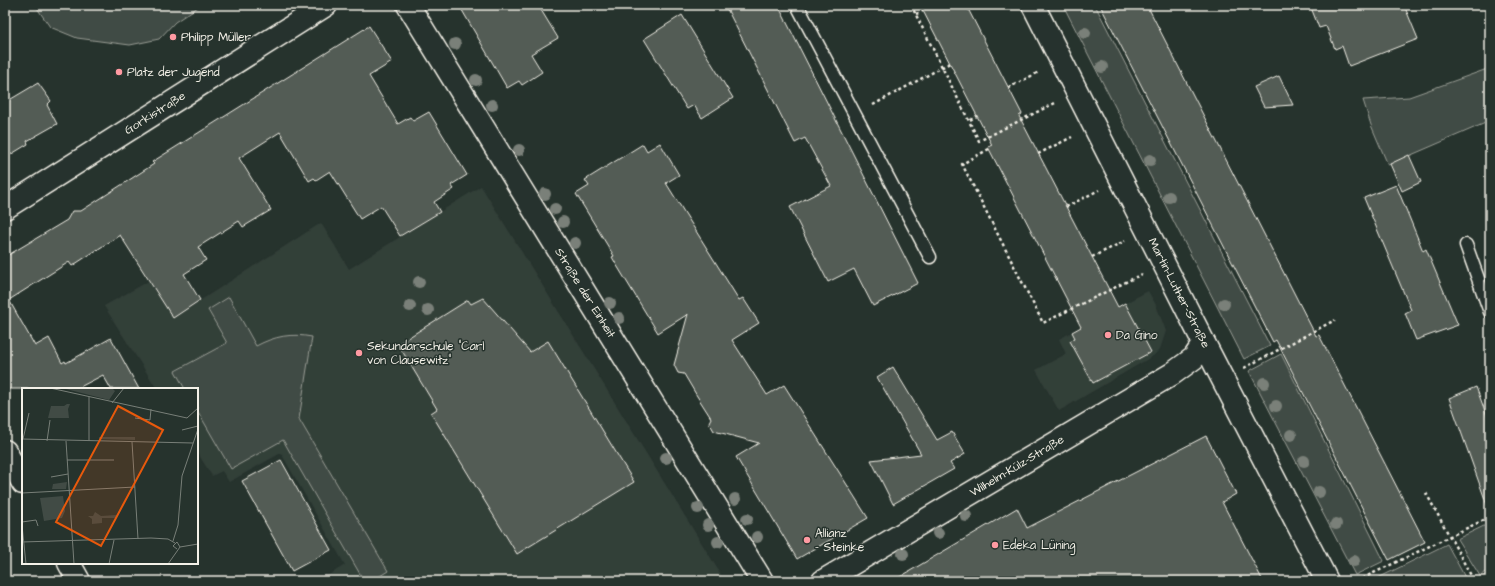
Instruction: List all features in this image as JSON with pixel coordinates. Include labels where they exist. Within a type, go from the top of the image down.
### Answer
[{"type":"street","name":"Gorkistraße","points":[[5,208],[326,5]]},
{"type":"street","name":"Straße der Einheit","points":[[408,5],[762,581]]},
{"type":"street","name":"Martin-Luther-Straße","points":[[1033,5],[1204,343],[1224,379],[1327,581]]},
{"type":"street","name":"Wilhelm-Külz-Straße","points":[[823,581],[1172,374],[1194,358],[1204,343]]},
{"type":"street","points":[[5,451],[22,481]]},
{"type":"street","points":[[70,564],[79,581]]},
{"type":"lane","points":[[797,5],[930,257]]},
{"type":"lane","points":[[1466,246],[1490,312]]},
{"type":"path","points":[[911,5],[970,120],[979,141],[1058,102]]},
{"type":"path","points":[[916,14],[923,10]]},
{"type":"path","points":[[854,114],[950,63]]},
{"type":"path","points":[[1008,88],[1041,71]]},
{"type":"path","points":[[970,120],[977,116]]},
{"type":"path","points":[[1038,154],[1074,136]]},
{"type":"path","points":[[989,149],[962,164],[1043,323],[1144,272]]},
{"type":"path","points":[[1066,207],[1102,189]]},
{"type":"path","points":[[1092,257],[1127,240]]},
{"type":"path","points":[[1224,379],[1335,320]]},
{"type":"path","points":[[1426,493],[1474,581]]},
{"type":"path","points":[[1357,581],[1363,580],[1490,517]]},
{"type":"shaded area","points":[[35,5],[201,5],[175,22],[159,39],[130,45],[77,38],[50,27]]},
{"type":"shaded area","points":[[1063,5],[1095,5],[1270,346],[1244,359]]},
{"type":"shaded area","points":[[1490,68],[1490,121],[1388,165],[1371,125],[1363,100],[1409,97]]},
{"type":"shaded area","name":"Sekundarschule “Carl von Clausewitz”","points":[[481,186],[725,581],[319,581],[345,565],[281,453],[229,482],[222,471],[212,476],[198,454],[198,388],[156,388],[104,306],[149,281],[173,318],[321,223],[349,269]]},
{"type":"shaded area","points":[[1148,291],[1156,305],[1166,331],[1160,349],[1153,356],[1059,411],[1036,370],[1066,354],[1059,339]]},
{"type":"shaded area","points":[[229,297],[256,346],[283,336],[297,335],[312,337],[299,419],[388,571],[372,581],[364,581],[283,440],[231,469],[198,412],[198,388],[184,388],[175,371],[227,343],[208,310]]},
{"type":"shaded area","points":[[1281,354],[1384,561],[1355,575],[1249,371]]},
{"type":"shaded area","points":[[1490,523],[1490,568],[1480,576],[1457,539]]},
{"type":"shaded area","points":[[1447,544],[1467,581],[1372,581]]},
{"type":"building","points":[[459,5],[538,5],[558,38],[531,54],[542,72],[522,85],[519,81],[507,88]]},
{"type":"building","points":[[725,5],[778,5],[918,283],[873,306],[854,269],[828,282],[790,207],[831,186],[805,138],[795,143]]},
{"type":"building","points":[[920,5],[966,5],[1022,114],[1019,116],[1118,307],[1125,303],[1151,352],[1093,383],[1070,341],[1075,338],[1072,332],[1081,327],[988,147],[992,145]]},
{"type":"building","points":[[1100,5],[1147,5],[1316,336],[1319,335],[1425,542],[1389,560],[1276,340],[1273,342]]},
{"type":"building","points":[[1310,5],[1404,5],[1418,39],[1349,66],[1342,46],[1335,49],[1326,26],[1319,28]]},
{"type":"building","points":[[682,15],[733,98],[702,118],[694,105],[687,109],[644,39]]},
{"type":"building","points":[[369,26],[392,62],[369,76],[398,124],[410,117],[413,121],[429,112],[467,175],[451,185],[454,189],[434,202],[440,212],[400,236],[381,206],[360,219],[330,171],[316,180],[314,178],[309,181],[280,132],[239,158],[271,210],[243,227],[239,221],[198,247],[206,260],[184,274],[200,300],[173,318],[120,235],[72,266],[69,262],[9,300],[35,346],[49,338],[62,363],[65,361],[66,363],[111,338],[138,388],[110,388],[103,375],[78,388],[5,389],[5,257],[67,220],[72,211],[81,211],[154,164],[152,162]]},
{"type":"building","points":[[1279,76],[1293,105],[1264,107],[1254,87]]},
{"type":"building","points":[[38,83],[51,101],[47,105],[57,124],[27,141],[28,144],[5,158],[5,100],[6,102]]},
{"type":"building","points":[[660,143],[679,175],[666,183],[739,300],[743,298],[759,323],[732,340],[767,395],[784,385],[868,518],[797,559],[736,457],[759,443],[714,431],[709,422],[711,418],[684,374],[678,373],[674,365],[688,314],[658,333],[612,257],[614,256],[576,194],[589,186],[585,180],[643,144],[647,151]]},
{"type":"building","points":[[1409,155],[1421,182],[1402,191],[1390,164]]},
{"type":"building","points":[[1396,185],[1423,251],[1426,249],[1458,325],[1416,340],[1405,313],[1411,310],[1364,198]]},
{"type":"building","points":[[483,298],[530,352],[548,341],[634,482],[517,554],[431,413],[437,409],[398,344],[468,300],[471,304]]},
{"type":"building","points":[[893,367],[937,440],[952,432],[965,454],[950,463],[954,469],[893,504],[871,460],[921,454],[877,377]]},
{"type":"building","points":[[1476,387],[1490,424],[1490,505],[1487,505],[1449,398]]},
{"type":"building","points":[[1206,436],[1236,494],[1222,502],[1263,581],[893,581],[1017,508],[1027,528]]},
{"type":"building","points":[[281,460],[331,550],[292,571],[242,481]]},
{"type":"place","name":"Philipp Müller","points":[[173,37]]},
{"type":"place","name":"Platz der Jugend","points":[[119,72]]},
{"type":"place","name":"Da Gino","points":[[1108,335]]},
{"type":"place","name":"Sekundarschule “Carl von Clausewitz”","points":[[359,353]]},
{"type":"place","name":"Allianz - Steinke","points":[[807,540]]},
{"type":"place","name":"Edeka Lüning","points":[[995,545]]}]
